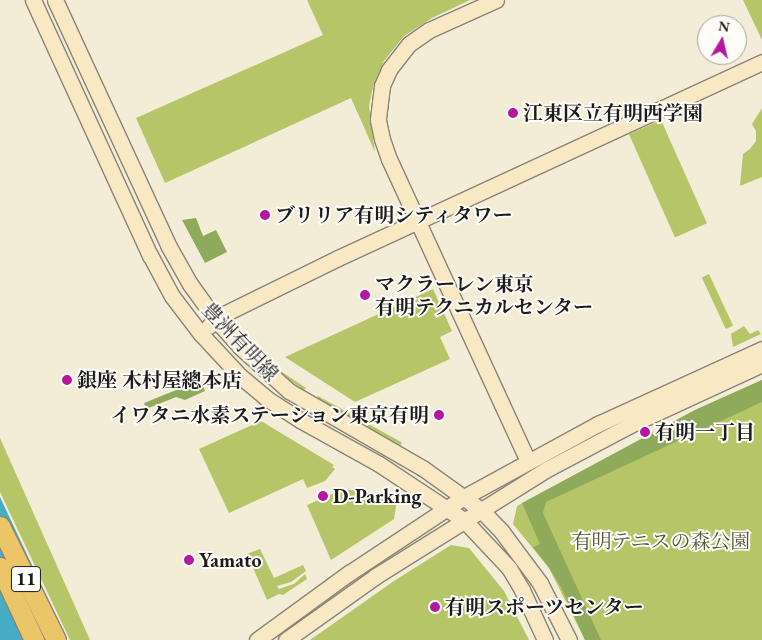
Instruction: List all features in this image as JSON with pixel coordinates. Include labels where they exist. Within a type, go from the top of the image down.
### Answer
[{"type":"highway","name":"11","points":[[0,526],[50,638]]},
{"type":"highway","name":"11","points":[[0,567],[34,640]]},
{"type":"highway","name":"11","points":[[14,597],[50,638]]},
{"type":"street","name":"豊洲有明線","points":[[33,0],[150,255],[172,296],[200,334],[240,376],[266,398],[300,420],[379,464],[447,507],[464,520],[508,568],[522,590],[545,640]]},
{"type":"street","name":"豊洲有明線","points":[[55,0],[168,245],[190,284],[216,320],[240,347],[290,391],[424,470],[481,510],[502,532],[540,583],[569,640]]},
{"type":"street","points":[[496,0],[429,30],[409,44],[389,70],[382,86],[378,120],[382,139],[417,221],[528,461]]},
{"type":"street","points":[[200,334],[216,320],[232,310],[417,221],[762,62]]},
{"type":"street","points":[[257,640],[349,573],[464,497],[598,424],[762,349]]},
{"type":"street","points":[[286,640],[376,576],[547,469],[630,425],[762,364]]},
{"type":"green space","points":[[307,0],[470,0],[432,18],[404,36],[384,61],[373,87],[369,106],[375,152],[351,98],[165,183],[136,118],[323,35]]},
{"type":"green space","points":[[743,0],[762,0],[762,40]]},
{"type":"green space","points":[[762,108],[762,177],[740,186],[743,154],[756,141],[756,131],[752,124]]},
{"type":"green space","points":[[661,120],[707,223],[675,237],[629,134]]},
{"type":"green space","points":[[196,218],[203,236],[216,230],[227,252],[205,263],[182,220]]},
{"type":"green space","points":[[709,274],[733,326],[726,329],[702,277]]},
{"type":"green space","points":[[433,289],[452,331],[440,337],[450,359],[355,402],[285,357]]},
{"type":"green space","points":[[744,326],[750,334],[758,330],[761,334],[733,347],[731,334]]},
{"type":"green space","points":[[245,341],[276,368],[306,388],[304,390],[275,370]]},
{"type":"green space","points":[[201,380],[205,391],[185,400],[176,397],[146,409],[144,403]]},
{"type":"green space","name":"有明テニスの森公園","points":[[762,380],[762,640],[585,640],[549,568],[513,524],[517,506],[695,410]]},
{"type":"green space","points":[[762,380],[762,402],[546,502],[543,513],[601,640],[585,640],[561,587],[533,547],[540,544],[522,503],[695,410]]},
{"type":"green space","points":[[318,396],[402,443],[401,445],[317,399]]},
{"type":"green space","points":[[261,421],[334,465],[332,467],[335,469],[325,481],[307,488],[303,479],[229,513],[199,449]]},
{"type":"green space","points":[[0,438],[90,640],[70,640],[0,492]]},
{"type":"green space","points":[[364,491],[397,500],[394,519],[331,560],[307,505],[337,492]]},
{"type":"green space","name":"有明スポーツセンター","points":[[451,545],[469,548],[504,591],[529,640],[310,640],[394,581]]},
{"type":"green space","points":[[260,549],[274,578],[303,565],[306,571],[291,582],[277,586],[279,589],[294,584],[305,574],[307,579],[283,595],[279,594],[267,600],[247,554]]},
{"type":"water","points":[[0,497],[67,640],[0,640]]},
{"type":"place","name":"江東区立有明西学園","points":[[513,113]]},
{"type":"place","name":"ブリリア有明シティタワー","points":[[265,215]]},
{"type":"place","name":"マクラーレン東京 有明テクニカルセンター","points":[[365,295]]},
{"type":"place","name":"銀座 木村屋總本店","points":[[67,380]]},
{"type":"place","name":"イワタニ水素ステーション東京有明","points":[[439,415]]},
{"type":"place","name":"有明一丁目","points":[[645,432]]},
{"type":"place","name":"D-Parking","points":[[323,496]]},
{"type":"place","name":"Yamato","points":[[189,560]]},
{"type":"place","name":"有明スポーツセンター","points":[[435,607]]}]
